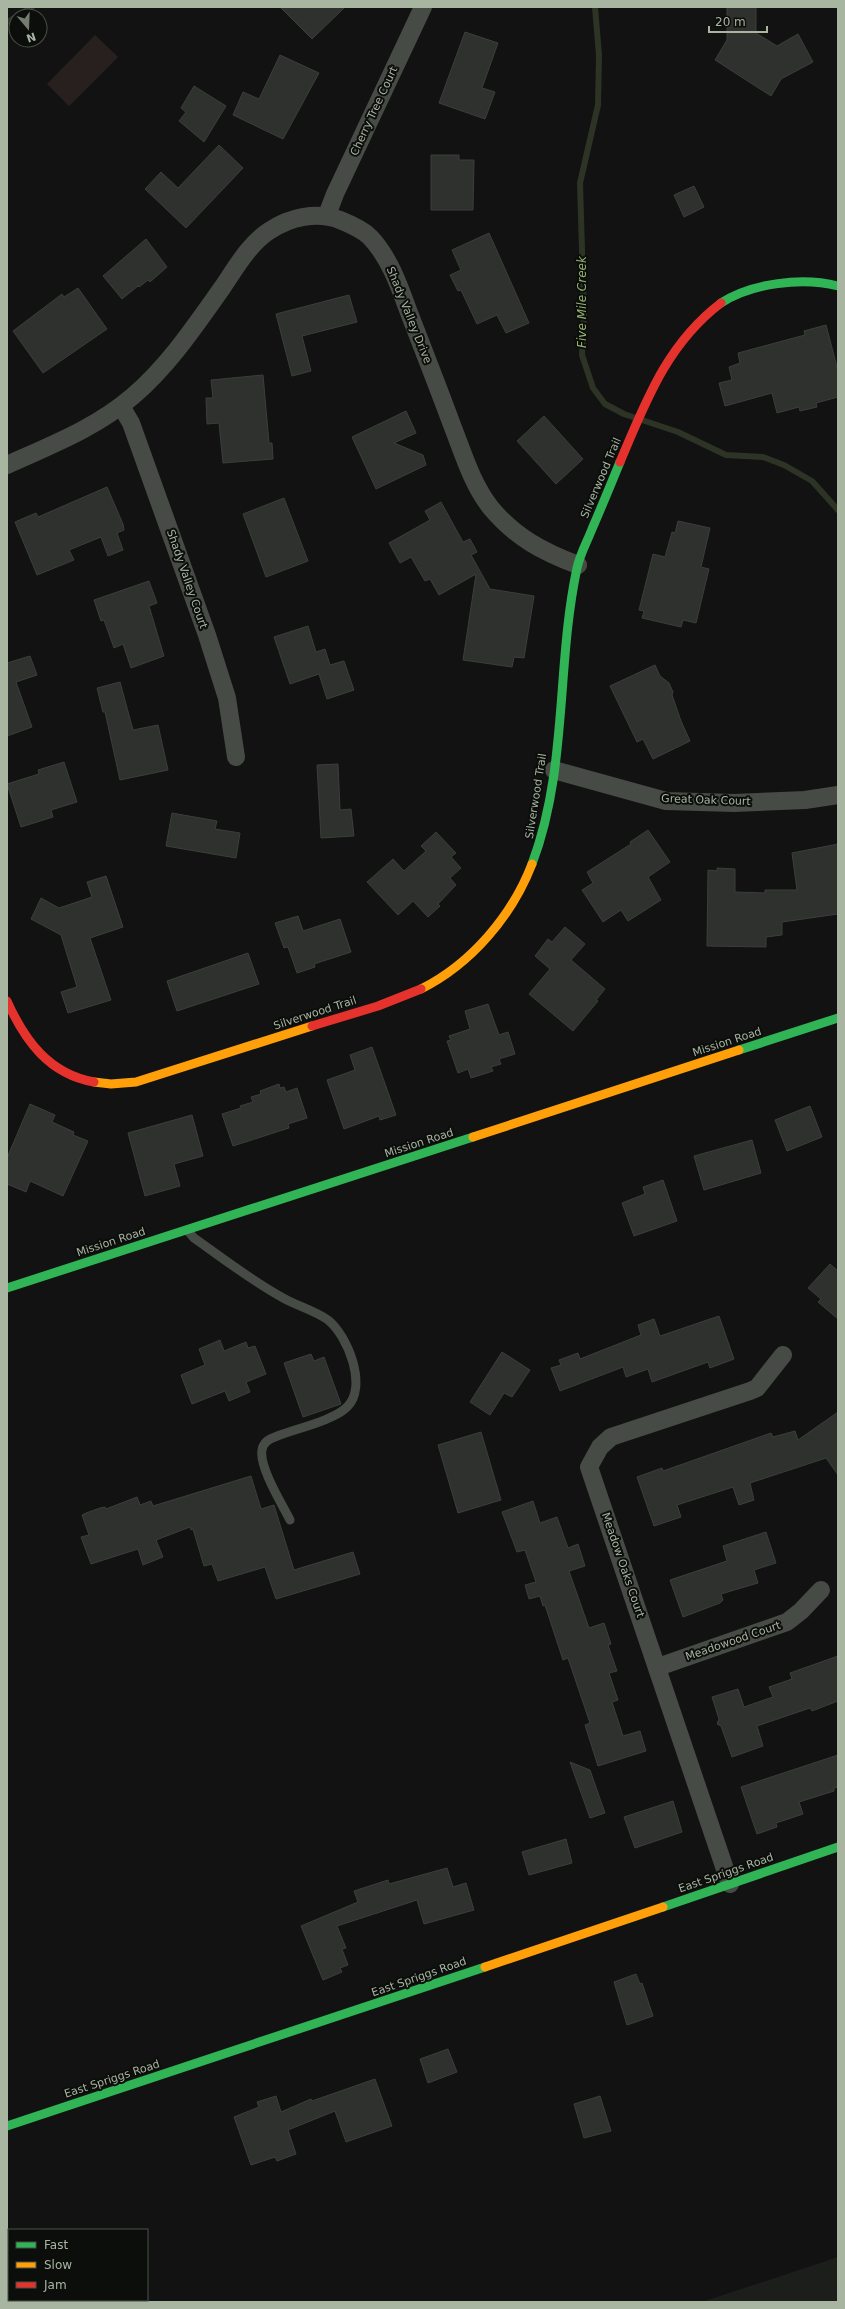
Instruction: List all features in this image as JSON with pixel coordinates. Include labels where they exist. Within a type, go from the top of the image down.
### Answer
[{"type":"street","name":"Cherry Tree Court","points":[[327,215],[334,194],[423,7]]},
{"type":"street","points":[[7,465],[83,431],[121,406],[170,359],[245,254],[260,238],[283,223],[316,215],[327,215]]},
{"type":"street","name":"Shady Valley Drive","points":[[327,215],[358,229],[368,236],[382,252],[399,286],[470,472],[490,506],[509,527],[527,542],[549,554],[578,565]]},
{"type":"street","name":"Silverwood Trail","points":[[7,1001],[17,1026],[44,1059],[76,1077],[103,1083],[136,1082],[391,1001],[447,973],[463,961],[504,916],[521,891],[540,845],[554,770],[568,620],[578,565],[631,438],[671,353],[686,332],[699,319],[731,296],[773,284],[823,283],[838,286]]},
{"type":"street","name":"Shady Valley Court","points":[[121,406],[133,431],[207,635],[227,698],[236,757]]},
{"type":"street","name":"Great Oak Court","points":[[554,770],[666,801],[734,803],[805,800],[838,795]]},
{"type":"street","name":"Mission Road","points":[[7,1288],[838,1018]]},
{"type":"street","name":"Meadow Oaks Court","points":[[730,1884],[658,1667],[589,1467],[600,1447],[611,1437],[757,1388],[783,1355]]},
{"type":"street","name":"Meadowood Court","points":[[658,1667],[787,1622],[801,1611],[821,1590]]},
{"type":"street","name":"East Spriggs Road","points":[[7,2126],[304,2029],[838,1847]]},
{"type":"lane","points":[[187,1230],[194,1238],[262,1286],[328,1320],[340,1333],[353,1360],[357,1383],[356,1395],[347,1407],[336,1414],[275,1436],[267,1440],[262,1448],[262,1456],[269,1476],[290,1520]]},
{"type":"shaded area","points":[[95,35],[118,57],[69,106],[47,84]]},
{"type":"shaded area","points":[[838,2257],[838,2302],[702,2302]]},
{"type":"building","points":[[280,7],[345,7],[312,39]]},
{"type":"building","points":[[727,7],[756,7],[756,33],[777,46],[798,34],[813,62],[781,79],[771,96],[715,60],[727,40]]},
{"type":"building","points":[[465,32],[498,43],[482,88],[495,92],[485,119],[439,103]]},
{"type":"building","points":[[280,55],[319,73],[283,139],[233,115],[243,92],[259,99]]},
{"type":"building","points":[[194,86],[226,106],[204,142],[179,121],[186,112],[181,108]]},
{"type":"building","points":[[219,145],[243,168],[186,228],[145,189],[161,172],[178,188]]},
{"type":"building","points":[[431,155],[459,155],[459,160],[474,160],[473,210],[431,210]]},
{"type":"building","points":[[694,186],[704,207],[684,217],[674,195]]},
{"type":"building","points":[[489,233],[529,323],[506,333],[497,315],[477,324],[461,290],[458,291],[450,275],[461,270],[452,250]]},
{"type":"building","points":[[146,239],[167,267],[150,282],[148,280],[139,287],[138,286],[122,299],[103,276]]},
{"type":"building","points":[[78,288],[107,329],[43,373],[13,331],[62,294],[64,297]]},
{"type":"building","points":[[349,295],[357,322],[302,336],[311,371],[292,376],[276,314]]},
{"type":"building","points":[[826,325],[838,371],[838,397],[816,403],[817,407],[800,411],[799,407],[777,413],[772,393],[725,406],[719,383],[732,380],[729,367],[740,363],[738,353],[805,335],[804,331]]},
{"type":"building","points":[[263,375],[269,443],[272,443],[273,459],[223,463],[219,423],[207,424],[206,398],[213,398],[211,380]]},
{"type":"building","points":[[406,411],[416,433],[394,443],[423,455],[426,465],[376,489],[352,437]]},
{"type":"building","points":[[544,416],[583,459],[556,484],[517,441]]},
{"type":"building","points":[[107,487],[123,524],[124,530],[117,533],[123,550],[108,556],[101,537],[69,550],[74,560],[37,575],[15,522],[36,513],[38,517]]},
{"type":"building","points":[[284,498],[308,561],[266,577],[243,514]]},
{"type":"building","points":[[441,502],[463,542],[470,539],[477,552],[471,555],[490,589],[534,596],[524,658],[514,657],[512,667],[463,660],[476,574],[439,595],[430,579],[425,581],[411,557],[400,563],[389,543],[430,520],[425,511]]},
{"type":"building","points":[[678,521],[710,528],[701,567],[709,569],[696,623],[683,620],[681,627],[642,618],[644,611],[639,610],[653,554],[665,557],[672,532],[675,533]]},
{"type":"building","points":[[149,581],[157,603],[149,606],[164,656],[131,668],[123,644],[114,648],[104,620],[101,621],[94,600]]},
{"type":"building","points":[[308,626],[316,652],[325,649],[330,665],[344,661],[354,690],[327,699],[319,674],[290,684],[274,637]]},
{"type":"building","points":[[30,656],[37,675],[16,682],[32,727],[7,736],[7,663]]},
{"type":"building","points":[[655,665],[660,676],[669,683],[681,721],[690,741],[653,759],[643,739],[637,742],[610,686]]},
{"type":"building","points":[[120,682],[133,730],[158,725],[168,770],[120,780],[105,712],[103,712],[97,688]]},
{"type":"building","points":[[64,762],[77,802],[51,810],[53,817],[21,827],[7,784],[39,774],[38,770]]},
{"type":"building","points":[[338,764],[340,810],[351,809],[354,836],[321,838],[317,765]]},
{"type":"building","points":[[172,813],[217,821],[215,829],[240,833],[236,858],[166,846]]},
{"type":"building","points":[[648,830],[670,862],[648,877],[661,900],[628,921],[621,910],[603,922],[582,890],[593,883],[587,872],[631,844],[630,842]]},
{"type":"building","points":[[436,832],[456,853],[451,857],[461,868],[450,878],[456,885],[438,904],[440,906],[428,917],[413,901],[398,915],[367,882],[393,859],[404,871],[426,851],[421,846]]},
{"type":"building","points":[[838,844],[838,914],[782,922],[782,935],[766,937],[766,947],[707,946],[708,870],[717,871],[717,868],[735,869],[735,892],[765,893],[765,890],[797,890],[792,853]]},
{"type":"building","points":[[106,876],[123,927],[90,938],[111,1000],[68,1013],[61,992],[77,987],[61,935],[31,919],[41,898],[59,908],[92,897],[87,882]]},
{"type":"building","points":[[298,916],[303,931],[340,919],[351,952],[314,964],[315,967],[297,973],[288,947],[284,948],[275,923]]},
{"type":"building","points":[[565,927],[585,944],[571,960],[605,989],[596,1000],[598,1001],[573,1031],[529,994],[550,969],[535,956],[548,939],[552,942]]},
{"type":"building","points":[[248,953],[259,984],[177,1011],[167,981]]},
{"type":"building","points":[[488,1004],[499,1035],[508,1032],[515,1054],[499,1059],[501,1064],[491,1067],[493,1071],[471,1078],[468,1069],[458,1073],[447,1041],[451,1040],[449,1036],[470,1029],[465,1011]]},
{"type":"building","points":[[372,1047],[396,1115],[380,1120],[379,1116],[344,1129],[327,1080],[355,1070],[350,1055]]},
{"type":"building","points":[[279,1084],[280,1088],[284,1087],[286,1092],[297,1088],[307,1118],[288,1124],[289,1128],[233,1146],[222,1114],[241,1108],[240,1106],[253,1102],[251,1097],[261,1094],[260,1091]]},
{"type":"building","points":[[30,1104],[55,1115],[52,1122],[74,1132],[73,1135],[88,1141],[63,1196],[30,1181],[26,1192],[7,1184],[7,1158]]},
{"type":"building","points":[[810,1106],[822,1137],[787,1151],[775,1120]]},
{"type":"building","points":[[192,1115],[203,1156],[174,1164],[180,1186],[145,1196],[128,1133]]},
{"type":"building","points":[[752,1140],[761,1173],[704,1190],[694,1156]]},
{"type":"building","points":[[663,1180],[677,1221],[634,1236],[622,1203],[645,1194],[643,1187]]},
{"type":"building","points":[[830,1264],[838,1271],[838,1319],[818,1302],[821,1299],[808,1288]]},
{"type":"building","points":[[719,1316],[734,1359],[710,1368],[708,1362],[652,1382],[648,1369],[626,1377],[623,1367],[560,1391],[551,1368],[561,1365],[559,1360],[578,1353],[580,1359],[641,1335],[638,1325],[654,1319],[660,1336]]},
{"type":"building","points":[[220,1340],[224,1351],[246,1342],[248,1348],[255,1346],[266,1374],[246,1382],[250,1392],[229,1401],[225,1391],[192,1404],[181,1375],[205,1365],[199,1349]]},
{"type":"building","points":[[502,1352],[530,1370],[512,1397],[504,1393],[490,1415],[470,1402]]},
{"type":"building","points":[[311,1354],[314,1361],[324,1357],[341,1404],[303,1417],[284,1363]]},
{"type":"building","points":[[838,1412],[838,1475],[826,1458],[750,1483],[754,1500],[739,1505],[733,1487],[677,1505],[681,1517],[654,1526],[637,1477],[662,1468],[663,1471],[771,1433],[773,1437],[795,1431],[798,1440]]},
{"type":"building","points":[[481,1432],[501,1500],[458,1513],[438,1445]]},
{"type":"building","points":[[251,1476],[261,1509],[274,1505],[294,1570],[353,1552],[360,1574],[276,1599],[265,1567],[218,1581],[212,1564],[204,1566],[193,1529],[191,1530],[190,1527],[156,1540],[163,1557],[143,1565],[138,1549],[91,1564],[81,1537],[89,1535],[82,1515],[100,1508],[105,1507],[106,1509],[137,1497],[140,1505],[151,1501],[153,1506]]},
{"type":"building","points":[[533,1501],[540,1523],[557,1517],[568,1548],[578,1544],[585,1566],[569,1571],[589,1628],[604,1623],[611,1644],[608,1645],[617,1671],[609,1673],[618,1700],[612,1702],[623,1736],[640,1731],[646,1751],[598,1766],[585,1725],[590,1723],[568,1658],[563,1660],[545,1605],[543,1606],[540,1596],[529,1599],[525,1585],[536,1582],[525,1550],[517,1552],[502,1512]]},
{"type":"building","points":[[766,1532],[776,1563],[754,1570],[758,1583],[721,1594],[723,1600],[720,1603],[683,1617],[670,1580],[727,1561],[723,1546]]},
{"type":"building","points":[[838,1656],[838,1701],[812,1711],[810,1708],[757,1726],[763,1746],[732,1757],[721,1726],[717,1724],[719,1719],[712,1697],[738,1689],[744,1707],[773,1697],[769,1687],[792,1679],[790,1673]]},
{"type":"building","points":[[838,1755],[838,1787],[834,1788],[834,1791],[799,1802],[803,1814],[776,1823],[777,1827],[757,1834],[741,1787]]},
{"type":"building","points":[[570,1762],[590,1770],[605,1813],[590,1818]]},
{"type":"building","points":[[673,1801],[682,1832],[635,1848],[624,1817]]},
{"type":"building","points":[[566,1839],[572,1863],[529,1875],[522,1852]]},
{"type":"building","points":[[447,1868],[453,1887],[466,1883],[474,1910],[424,1924],[417,1900],[337,1926],[346,1948],[342,1949],[348,1965],[340,1968],[342,1972],[323,1980],[301,1926],[358,1902],[354,1891],[388,1880],[389,1884]]},
{"type":"building","points":[[636,1974],[640,1984],[642,1983],[653,2016],[627,2025],[614,1982]]},
{"type":"building","points":[[448,2049],[457,2072],[428,2083],[420,2059]]},
{"type":"building","points":[[375,2079],[392,2126],[346,2142],[335,2111],[288,2130],[296,2154],[277,2161],[275,2157],[251,2165],[234,2117],[259,2107],[257,2102],[276,2096],[281,2112],[311,2099],[312,2101]]},
{"type":"building","points":[[600,2096],[611,2131],[584,2138],[574,2104]]},
{"type":"waterway","name":"Five Mile Creek","points":[[595,7],[599,55],[598,105],[580,183],[584,316],[582,355],[593,388],[605,404],[624,414],[678,432],[726,455],[763,457],[784,465],[812,481],[838,510]]},
{"type":"traffic: fast","points":[[721,303],[733,296],[762,286],[793,282],[824,283],[838,286]]},
{"type":"traffic: fast","points":[[532,864],[543,828],[557,754],[566,642],[578,563],[620,462]]},
{"type":"traffic: fast","points":[[739,1050],[838,1018]]},
{"type":"traffic: fast","points":[[7,1288],[473,1137]]},
{"type":"traffic: fast","points":[[663,1907],[838,1847]]},
{"type":"traffic: fast","points":[[7,2126],[485,1967]]},
{"type":"traffic: slow","points":[[421,989],[439,979],[457,966],[488,937],[513,902],[524,883],[532,864]]},
{"type":"traffic: slow","points":[[94,1082],[111,1084],[136,1082],[312,1026]]},
{"type":"traffic: slow","points":[[473,1137],[739,1050]]},
{"type":"traffic: slow","points":[[485,1967],[663,1907]]},
{"type":"traffic: jam","points":[[620,462],[649,396],[672,355],[702,319],[721,303]]},
{"type":"traffic: jam","points":[[312,1026],[378,1006],[421,989]]},
{"type":"traffic: jam","points":[[7,1001],[22,1029],[40,1054],[64,1072],[78,1078],[94,1082]]}]
